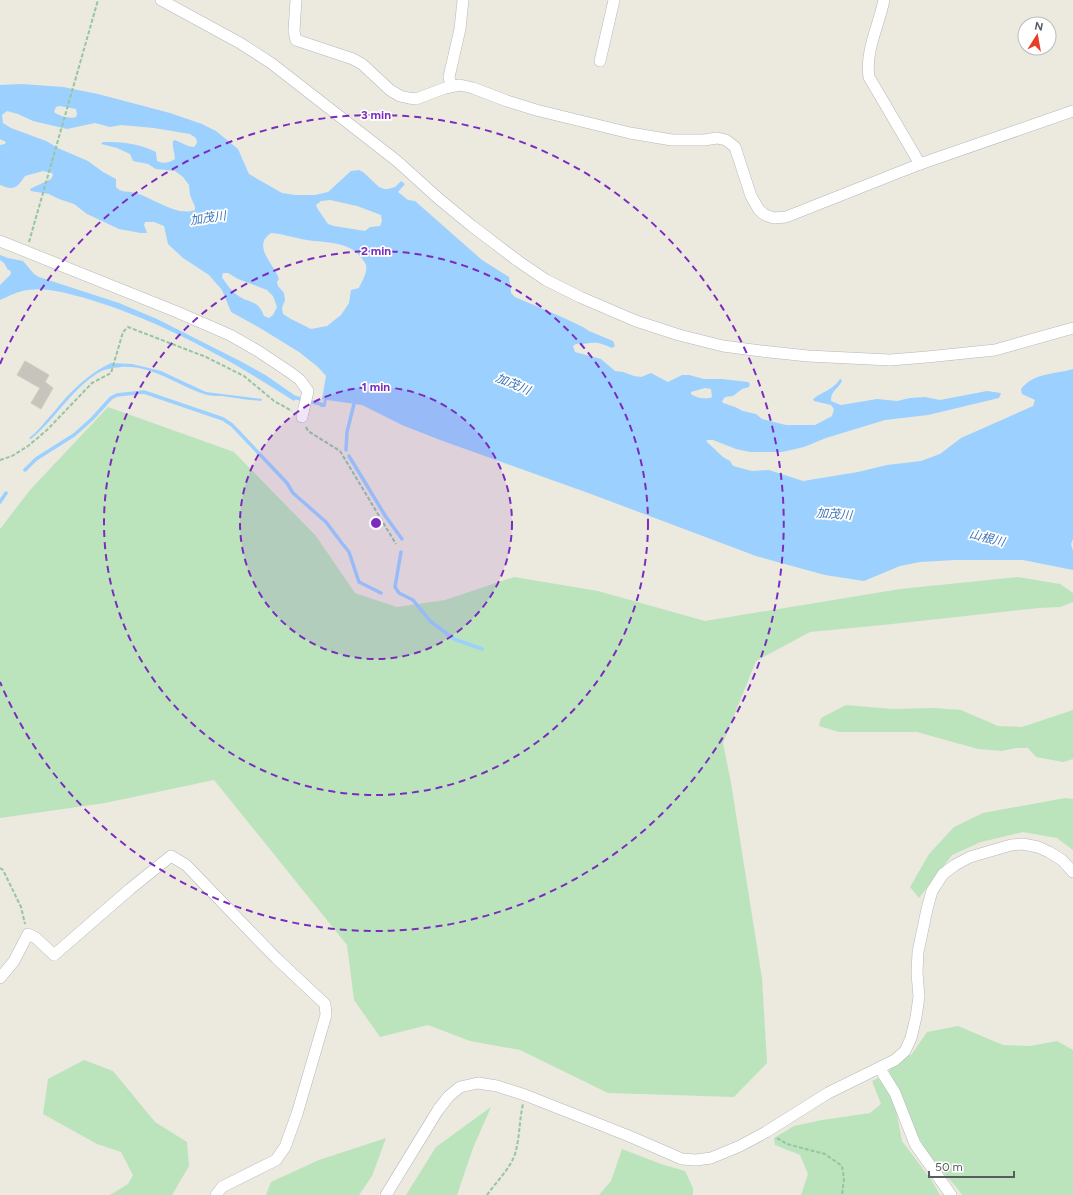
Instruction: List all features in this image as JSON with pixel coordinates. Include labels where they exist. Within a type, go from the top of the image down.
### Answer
[{"type":"street","points":[[161,0],[240,43],[271,63],[397,161],[439,199],[518,262],[546,280],[580,297],[636,321],[679,335],[723,346],[808,356],[890,360],[995,350],[1073,328]]},
{"type":"street","points":[[296,0],[294,31],[296,40],[353,58],[362,64],[386,87],[400,96],[416,99],[451,86],[460,86],[473,88],[507,102],[630,133],[672,140],[704,140],[717,138],[726,140],[735,147],[751,196],[759,210],[765,215],[774,218],[786,217],[920,164],[1073,111]]},
{"type":"street","points":[[451,86],[449,77],[460,29],[463,0]]},
{"type":"street","points":[[600,61],[614,0]]},
{"type":"street","points":[[884,0],[869,54],[867,65],[869,77],[920,164]]},
{"type":"street","points":[[0,241],[177,312],[247,344],[300,380],[308,391],[302,417]]},
{"type":"street","points":[[386,1195],[438,1110],[449,1096],[460,1087],[478,1083],[497,1086],[525,1095],[629,1136],[682,1159],[696,1160],[712,1158],[740,1146],[766,1132],[828,1093],[880,1069],[895,1060],[905,1051],[911,1038],[916,1017],[918,997],[918,952],[932,890],[943,874],[955,864],[970,857],[1011,845],[1023,844],[1038,847],[1050,852],[1062,860],[1073,872]]},
{"type":"street","points":[[0,978],[14,961],[28,934],[36,938],[54,955],[130,889],[171,856],[186,864],[276,958],[325,1004],[326,1014],[297,1114],[285,1147],[276,1160],[222,1187],[216,1195]]},
{"type":"street","points":[[880,1069],[895,1092],[915,1144],[951,1195]]},
{"type":"path","points":[[28,247],[98,0]]},
{"type":"path","points":[[0,460],[12,456],[28,446],[47,430],[92,383],[111,373],[124,332],[128,327],[206,357],[244,376],[274,401],[302,417],[308,432],[340,451],[396,544]]},
{"type":"path","points":[[0,868],[3,870],[20,907],[28,934]]},
{"type":"path","points":[[487,1195],[505,1171],[514,1155],[518,1140],[525,1095]]},
{"type":"path","points":[[766,1132],[787,1144],[825,1154],[842,1166],[844,1179],[842,1195]]},
{"type":"green space","points":[[108,407],[234,452],[316,536],[355,593],[397,607],[445,600],[514,577],[598,591],[705,621],[900,589],[1018,577],[1060,584],[1073,593],[1073,602],[1060,607],[810,632],[756,661],[723,743],[731,783],[762,978],[767,1063],[734,1097],[608,1093],[520,1050],[470,1041],[428,1025],[380,1037],[354,1000],[347,945],[214,780],[105,803],[0,818],[0,529],[30,490]]},
{"type":"green space","points":[[846,705],[892,709],[933,708],[961,710],[998,726],[1022,727],[1073,710],[1073,759],[1063,762],[1036,757],[1028,748],[1016,748],[1002,751],[978,749],[917,732],[839,732],[819,726],[821,718]]},
{"type":"green space","points":[[1065,798],[1073,799],[1073,850],[1057,838],[1023,832],[981,842],[952,855],[919,898],[910,887],[929,854],[954,827],[983,813]]},
{"type":"green space","points":[[958,1026],[1003,1045],[1030,1046],[1057,1041],[1073,1050],[1073,1195],[962,1195],[927,1153],[914,1129],[889,1071],[893,1066],[912,1054],[927,1032]]},
{"type":"green space","points":[[84,1060],[113,1071],[155,1122],[187,1142],[189,1166],[172,1195],[110,1195],[128,1184],[133,1175],[121,1152],[97,1144],[43,1114],[48,1079]]},
{"type":"green space","points":[[878,1078],[894,1100],[902,1141],[932,1181],[940,1195],[801,1195],[808,1174],[800,1155],[775,1145],[774,1138],[794,1126],[870,1113],[881,1104],[872,1081]]},
{"type":"green space","points":[[491,1107],[473,1148],[457,1195],[406,1195],[436,1147]]},
{"type":"green space","points":[[386,1138],[372,1176],[359,1195],[266,1195],[271,1182],[319,1160]]},
{"type":"green space","points":[[622,1149],[661,1164],[685,1171],[693,1188],[693,1195],[599,1195],[611,1181]]},
{"type":"water","points":[[22,84],[63,87],[98,94],[170,113],[202,124],[216,131],[238,149],[249,174],[282,193],[295,195],[315,195],[328,192],[351,171],[359,170],[379,187],[384,189],[395,187],[401,181],[405,184],[398,192],[408,200],[415,201],[482,260],[509,277],[511,293],[515,297],[613,341],[615,346],[612,348],[598,343],[576,344],[573,346],[575,352],[601,359],[615,371],[641,377],[651,373],[668,382],[682,375],[689,375],[704,379],[722,379],[748,382],[750,384],[749,387],[742,389],[733,396],[725,397],[722,401],[723,403],[743,411],[756,414],[762,419],[786,425],[815,425],[832,416],[834,409],[831,405],[814,401],[813,399],[831,388],[840,379],[842,380],[841,383],[832,395],[831,401],[841,405],[877,399],[897,401],[925,397],[940,400],[987,391],[1001,393],[999,398],[928,415],[885,420],[826,438],[804,447],[782,452],[750,452],[736,449],[713,440],[706,441],[723,457],[730,461],[733,466],[752,471],[769,470],[803,481],[858,472],[887,465],[921,461],[940,454],[961,438],[1033,406],[1035,400],[1022,394],[1021,389],[1032,380],[1045,375],[1073,369],[1073,539],[1071,544],[1073,551],[1073,570],[1023,560],[955,560],[920,562],[900,566],[864,581],[825,575],[756,556],[591,494],[440,440],[402,425],[362,405],[327,400],[325,407],[320,407],[321,404],[323,404],[324,399],[322,399],[326,376],[318,367],[299,352],[231,312],[222,290],[209,275],[183,258],[168,244],[164,226],[154,222],[145,222],[144,225],[147,233],[119,229],[87,214],[74,204],[49,194],[31,191],[30,189],[51,179],[53,175],[52,173],[43,171],[25,176],[17,186],[12,188],[0,185],[0,145],[5,144],[6,142],[0,139],[0,85]],"holes":[[[60,106],[76,109],[76,117],[74,118],[59,115],[54,112],[56,107]],[[7,111],[33,121],[67,129],[95,123],[110,127],[121,125],[154,128],[190,134],[196,138],[197,143],[194,147],[175,140],[173,141],[175,159],[166,163],[157,161],[156,152],[143,147],[117,142],[103,142],[101,144],[117,148],[130,154],[133,161],[148,164],[156,169],[175,171],[183,177],[189,185],[190,195],[195,210],[181,211],[173,209],[143,195],[120,190],[116,187],[116,179],[88,161],[60,149],[46,141],[11,128],[3,123],[2,115]],[[330,200],[357,206],[381,215],[382,221],[380,226],[370,227],[365,231],[334,226],[328,224],[316,205],[321,201]],[[271,233],[280,234],[307,240],[338,244],[352,249],[358,254],[366,264],[364,278],[359,288],[351,290],[349,303],[341,315],[327,326],[311,329],[283,314],[282,308],[285,300],[284,293],[278,286],[277,282],[279,279],[266,256],[263,244],[265,238]],[[223,273],[228,273],[238,279],[267,290],[273,296],[277,307],[273,315],[269,318],[264,316],[257,305],[237,295],[222,277]],[[705,388],[711,389],[712,397],[702,398],[691,394],[691,392]]]},
{"type":"water","points":[[0,255],[23,261],[34,274],[39,277],[119,303],[157,319],[242,362],[267,376],[297,397],[294,401],[246,371],[169,330],[142,318],[88,299],[43,289],[36,289],[21,291],[0,300],[0,285],[11,274],[10,270],[8,270],[4,263],[0,260]]},
{"type":"water","points":[[111,363],[132,364],[161,371],[206,392],[262,399],[261,401],[246,400],[208,395],[154,372],[132,367],[110,368],[98,373],[86,382],[31,439],[29,438],[39,429],[65,398],[86,378],[102,367]]},
{"type":"building","points":[[25,361],[49,375],[45,382],[53,388],[41,409],[31,403],[40,388],[17,375]]},
{"type":"waterway","points":[[25,470],[36,459],[74,435],[92,419],[111,398],[117,395],[144,392],[223,419],[232,425],[287,483],[293,493],[326,522],[349,552],[359,582],[381,593]]},
{"type":"waterway","points":[[293,397],[324,405]]},
{"type":"waterway","points":[[346,450],[347,432],[355,400]]},
{"type":"waterway","points":[[349,456],[386,517],[402,539]]},
{"type":"waterway","points":[[0,502],[6,493]]},
{"type":"waterway","points":[[401,552],[395,587],[399,593],[413,600],[430,621],[454,639],[482,649]]},
{"type":"water label","name":"加茂川","points":[[208,218]]},
{"type":"water label","name":"加茂川","points":[[513,384]]},
{"type":"water label","name":"加茂川","points":[[834,514]]},
{"type":"water label","name":"山根川","points":[[987,538]]}]
